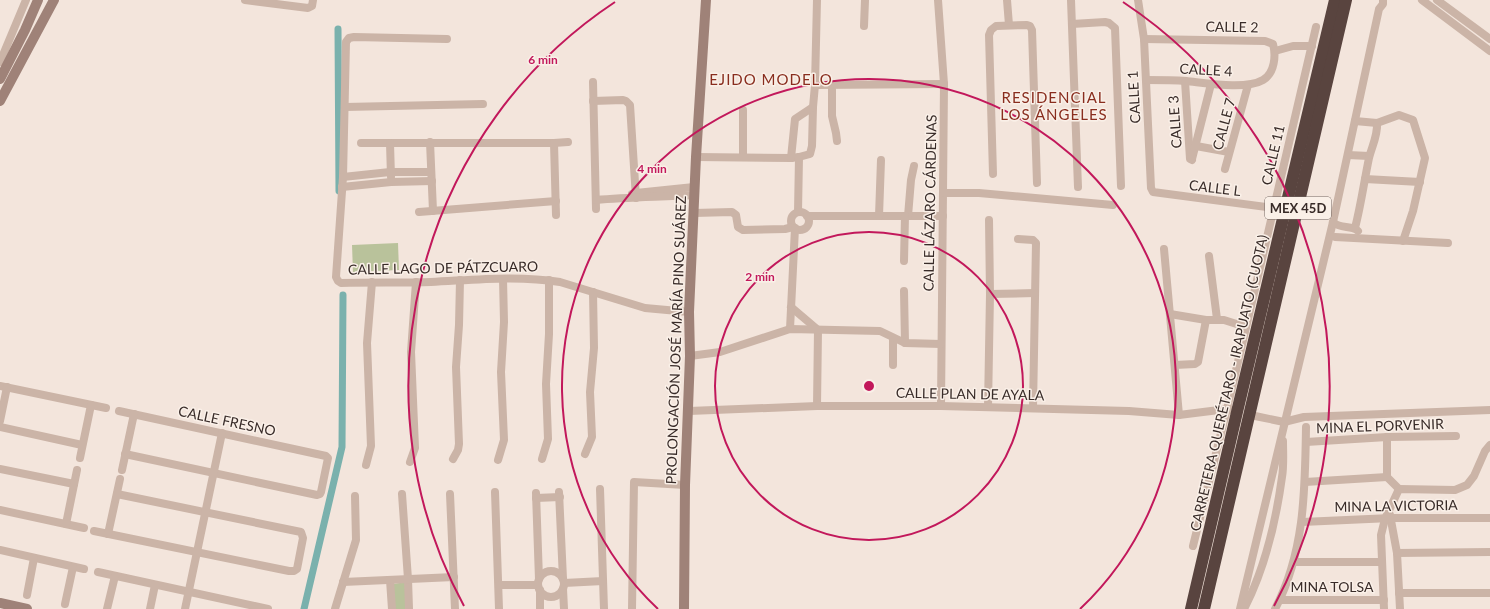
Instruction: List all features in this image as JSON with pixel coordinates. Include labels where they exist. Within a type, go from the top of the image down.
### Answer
[{"type":"highway","points":[[1325,46],[1331,0]]},
{"type":"highway","name":"CARRETERA QUERÉTARO - IRAPUATO (CUOTA)","points":[[1191,609],[1236,412],[1335,0]]},
{"type":"highway","name":"CARRETERA QUERÉTARO - IRAPUATO (CUOTA)","points":[[1204,609],[1346,0]]},
{"type":"main road","points":[[0,79],[25,30],[38,0]]},
{"type":"main road","points":[[0,101],[54,0]]},
{"type":"main road","name":"PROLONGACIÓN JOSÉ MARÍA PINO SUÁREZ","points":[[684,609],[685,485],[690,356],[689,312],[694,191],[706,0]]},
{"type":"main road","points":[[0,603],[27,609]]},
{"type":"street","points":[[0,62],[26,0]]},
{"type":"street","points":[[246,0],[308,8],[312,6],[313,0]]},
{"type":"street","points":[[696,157],[743,156],[795,158],[810,154],[812,146],[815,85],[817,0]]},
{"type":"street","points":[[864,26],[865,0]]},
{"type":"street","name":"CALLE LÁZARO CÁRDENAS","points":[[938,0],[944,84],[944,193],[941,344],[942,406]]},
{"type":"street","points":[[1007,0],[1009,25]]},
{"type":"street","points":[[1071,0],[1078,187]]},
{"type":"street","name":"CALLE 1","points":[[1138,0],[1144,39],[1151,188],[1153,192]]},
{"type":"street","points":[[1240,609],[1284,422],[1332,238],[1348,154],[1379,9],[1383,4],[1383,0]]},
{"type":"street","points":[[1422,0],[1490,51]]},
{"type":"street","points":[[1437,0],[1490,39]]},
{"type":"street","points":[[1072,24],[1105,22],[1109,23],[1114,28],[1122,186]]},
{"type":"street","points":[[993,174],[989,35],[991,30],[996,26],[1027,25],[1032,30],[1037,183]]},
{"type":"street","name":"CALLE 11","points":[[1193,546],[1230,410],[1246,327],[1316,27]]},
{"type":"street","points":[[432,181],[391,182],[342,187],[346,44],[349,38],[447,39]]},
{"type":"street","name":"CALLE 2","points":[[1144,39],[1265,41],[1273,44],[1275,51]]},
{"type":"street","points":[[1275,51],[1293,46],[1312,46]]},
{"type":"street","name":"CALLE 4","points":[[1146,80],[1248,85],[1264,80],[1270,72],[1275,59],[1275,51]]},
{"type":"street","name":"CALLE 3","points":[[1185,81],[1190,159],[1192,160],[1194,158],[1196,146]]},
{"type":"street","points":[[593,82],[596,204],[626,197],[694,191]]},
{"type":"street","points":[[832,84],[832,116],[837,141]]},
{"type":"street","points":[[815,85],[944,84]]},
{"type":"street","points":[[1211,84],[1196,146],[1229,152]]},
{"type":"street","name":"CALLE 7","points":[[1225,170],[1248,85]]},
{"type":"street","points":[[593,101],[623,100],[630,105],[636,196]]},
{"type":"street","points":[[345,107],[483,104]]},
{"type":"street","points":[[798,212],[795,158],[795,118],[813,107]]},
{"type":"street","points":[[743,110],[743,156]]},
{"type":"street","points":[[1355,121],[1377,123],[1399,115],[1413,120],[1425,158],[1404,241]]},
{"type":"street","points":[[1355,228],[1360,210],[1369,156],[1378,131],[1377,123]]},
{"type":"street","points":[[430,142],[433,211]]},
{"type":"street","points":[[361,143],[568,142]]},
{"type":"street","points":[[390,143],[391,182]]},
{"type":"street","points":[[554,143],[556,215]]},
{"type":"street","points":[[1348,154],[1369,156]]},
{"type":"street","points":[[879,216],[881,160]]},
{"type":"street","points":[[904,261],[906,216],[914,166]]},
{"type":"street","points":[[342,177],[390,172],[431,172]]},
{"type":"street","points":[[1365,179],[1420,182]]},
{"type":"street","name":"CALLE LAGO DE PÁTZCUARO","points":[[342,187],[336,278],[342,283],[503,279],[549,280],[645,308],[689,312]]},
{"type":"street","name":"CALLE L","points":[[1153,192],[1274,208]]},
{"type":"street","points":[[944,193],[979,193],[1113,205]]},
{"type":"street","points":[[419,212],[556,201]]},
{"type":"street","points":[[694,213],[732,212],[736,215],[738,227],[743,230],[803,229],[808,223],[807,216]]},
{"type":"street","points":[[798,212],[801,212],[807,216],[943,216]]},
{"type":"street","points":[[790,329],[794,228],[791,220],[798,212]]},
{"type":"street","points":[[988,407],[990,294],[989,220]]},
{"type":"street","points":[[1335,224],[1355,228],[1366,239]]},
{"type":"street","points":[[1332,238],[1448,243]]},
{"type":"street","points":[[1018,239],[1033,240],[1036,243],[1033,408]]},
{"type":"street","points":[[1164,249],[1179,415]]},
{"type":"street","points":[[1209,256],[1216,319]]},
{"type":"street","points":[[498,460],[504,440],[501,372],[504,322],[503,279]]},
{"type":"street","points":[[453,459],[458,450],[459,444],[456,367],[460,280]]},
{"type":"street","points":[[542,459],[548,439],[546,384],[549,334],[549,280]]},
{"type":"street","points":[[366,465],[371,446],[367,343],[372,282]]},
{"type":"street","points":[[410,462],[415,448],[411,352],[416,282]]},
{"type":"street","points":[[904,291],[905,344]]},
{"type":"street","points":[[586,454],[592,437],[590,392],[594,348],[593,292]]},
{"type":"street","points":[[990,294],[1035,293]]},
{"type":"street","points":[[791,307],[818,330]]},
{"type":"street","points":[[1170,314],[1205,321],[1216,319],[1246,327]]},
{"type":"street","points":[[1175,364],[1195,364],[1198,362],[1205,321]]},
{"type":"street","points":[[690,356],[720,352],[790,329],[880,331],[905,344],[941,344]]},
{"type":"street","points":[[817,406],[818,330]]},
{"type":"street","points":[[893,338],[893,364]]},
{"type":"street","points":[[0,420],[4,386],[106,408]]},
{"type":"street","points":[[80,458],[91,405]]},
{"type":"street","name":"CALLE PLAN DE AYALA","points":[[688,411],[817,406],[942,406],[1129,411],[1179,415],[1230,410]]},
{"type":"street","points":[[1255,416],[1284,422],[1304,417],[1490,410]]},
{"type":"street","name":"CALLE FRESNO","points":[[119,411],[328,457],[322,492],[317,495],[214,473]]},
{"type":"street","points":[[122,470],[134,414]]},
{"type":"street","points":[[1244,609],[1255,587],[1271,529],[1282,476],[1284,422]]},
{"type":"street","points":[[0,427],[82,445]]},
{"type":"street","name":"MINA EL PORVENIR","points":[[1275,609],[1280,600],[1294,562],[1302,522],[1305,482],[1306,427]]},
{"type":"street","points":[[186,608],[222,433]]},
{"type":"street","name":"MINA EL PORVENIR","points":[[1306,442],[1387,437],[1456,436]]},
{"type":"street","points":[[1387,437],[1387,477],[1399,489],[1455,490],[1467,485],[1474,476],[1485,451],[1490,445]]},
{"type":"street","points":[[125,454],[214,473]]},
{"type":"street","points":[[0,469],[74,484]]},
{"type":"street","points":[[66,524],[77,470]]},
{"type":"street","points":[[1305,482],[1387,477]]},
{"type":"street","points":[[108,534],[120,479]]},
{"type":"street","points":[[632,609],[634,482],[685,485]]},
{"type":"street","points":[[600,489],[604,609]]},
{"type":"street","points":[[1384,609],[1381,535],[1388,518],[1389,510],[1399,489]]},
{"type":"street","points":[[495,492],[500,609]]},
{"type":"street","points":[[94,531],[289,571],[294,571],[297,566],[303,538],[303,533],[301,532],[117,494]]},
{"type":"street","points":[[402,494],[409,609]]},
{"type":"street","points":[[450,494],[455,609]]},
{"type":"street","points":[[540,609],[536,496],[559,494],[564,609]]},
{"type":"street","points":[[335,609],[356,540],[355,496]]},
{"type":"street","points":[[0,510],[84,528]]},
{"type":"street","points":[[1388,518],[1397,553],[1400,609]]},
{"type":"street","name":"MINA LA VICTORIA","points":[[1302,522],[1388,518],[1490,518]]},
{"type":"street","points":[[0,550],[84,569]]},
{"type":"street","points":[[1397,553],[1490,552]]},
{"type":"street","points":[[27,595],[34,558]]},
{"type":"street","points":[[1294,562],[1382,562]]},
{"type":"street","points":[[66,604],[73,567]]},
{"type":"street","points":[[98,572],[268,609]]},
{"type":"street","points":[[548,572],[559,574],[563,584],[560,593],[552,597],[547,596],[539,585],[543,574],[548,572]]},
{"type":"street","points":[[108,609],[115,576]]},
{"type":"street","points":[[343,582],[454,577]]},
{"type":"street","points":[[390,580],[392,609]]},
{"type":"street","points":[[563,584],[603,581]]},
{"type":"street","points":[[150,609],[155,584]]},
{"type":"street","points":[[499,585],[539,585]]},
{"type":"street","points":[[1399,593],[1490,593]]},
{"type":"street","points":[[226,609],[228,600]]},
{"type":"street","name":"MINA TOLSA","points":[[1280,600],[1384,600]]},
{"type":"green space","points":[[398,243],[399,270],[353,272],[352,245]]},
{"type":"green space","points":[[406,582],[406,609],[394,609],[393,584]]},
{"type":"waterway","points":[[338,29],[339,191]]},
{"type":"waterway","points":[[304,609],[342,447],[343,295]]},
{"type":"district","name":"EJIDO MODELO","points":[[771,80]]},
{"type":"district","name":"RESIDENCIAL LOS ÁNGELES","points":[[1054,106]]}]
